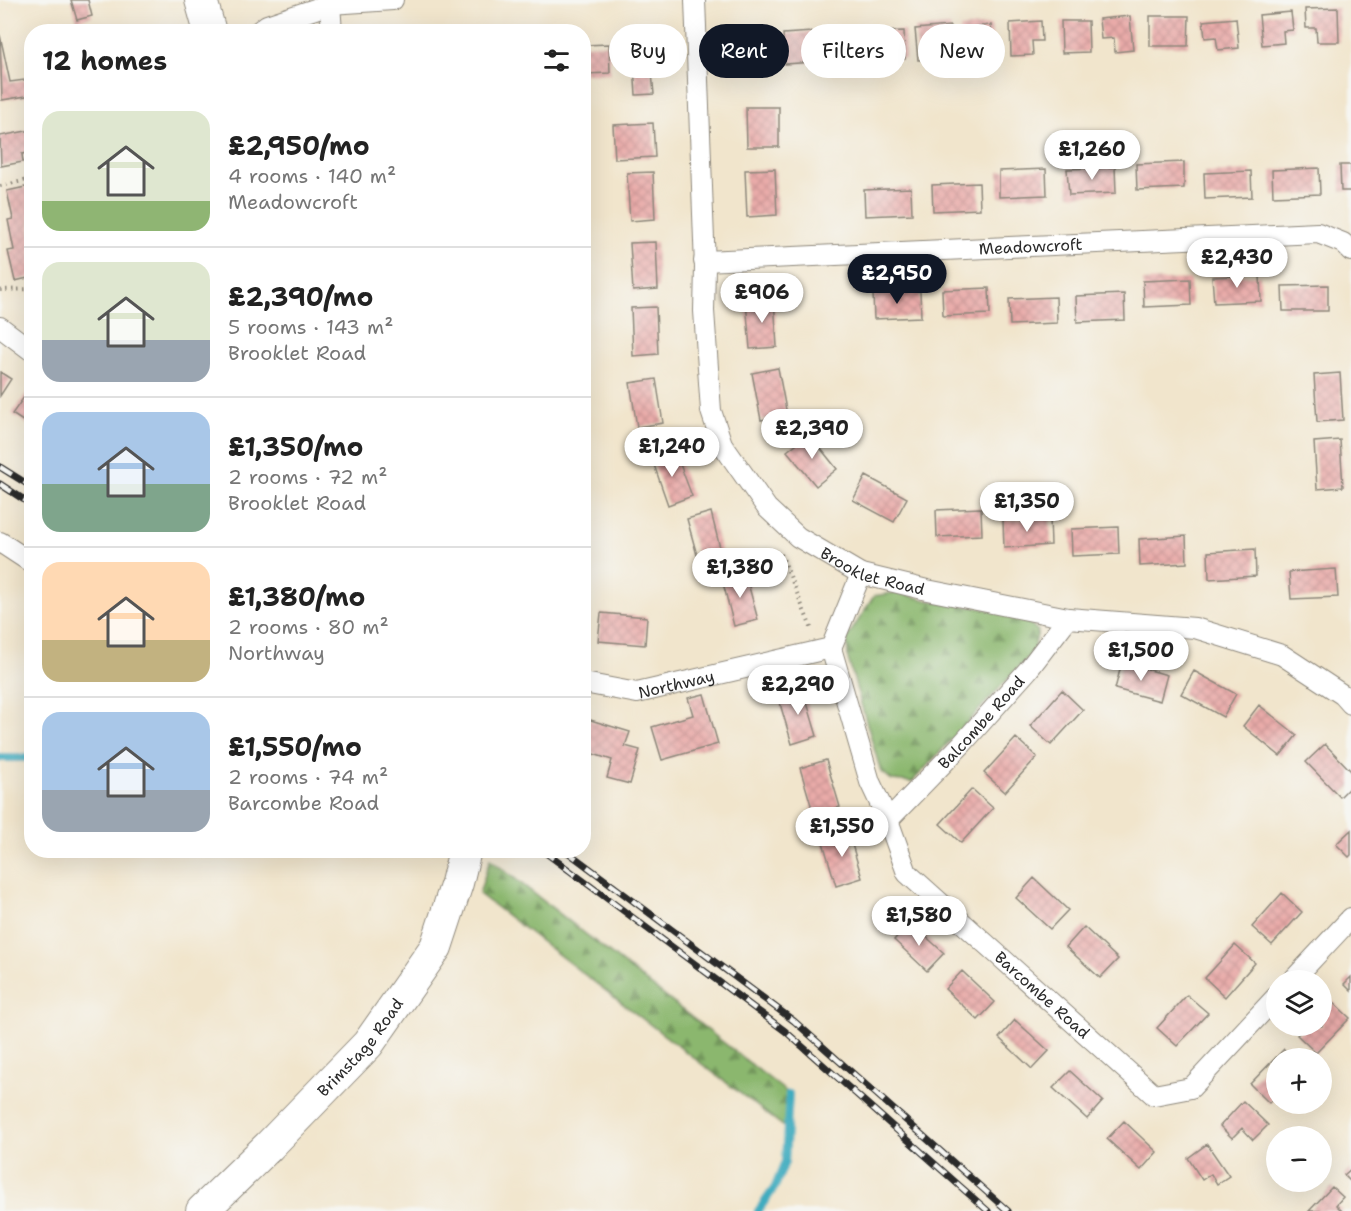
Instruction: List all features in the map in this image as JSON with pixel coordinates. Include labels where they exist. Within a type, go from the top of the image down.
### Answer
[{"type":"main road","points":[[201,0],[208,24]]},
{"type":"main road","name":"Brimstage Road","points":[[202,1211],[368,1044],[436,947],[458,883],[463,858]]},
{"type":"street","points":[[270,24],[330,4],[393,0]]},
{"type":"street","name":"Brooklet Road","points":[[695,0],[704,311],[711,411],[722,444],[767,508],[798,537],[861,574],[927,590],[1068,618],[1195,628],[1282,655],[1348,694]]},
{"type":"street","points":[[330,4],[331,24]]},
{"type":"street","name":"Meadowcroft","points":[[704,261],[1318,233],[1343,243],[1351,251]]},
{"type":"street","points":[[0,327],[24,345]]},
{"type":"street","points":[[0,542],[24,558]]},
{"type":"street","points":[[825,649],[861,574]]},
{"type":"street","name":"Balcombe Road","points":[[888,820],[962,744],[1029,670],[1068,618]]},
{"type":"street","name":"Northway","points":[[591,683],[637,693],[825,649]]},
{"type":"street","name":"Barcombe Road","points":[[825,649],[870,782],[888,820],[907,873],[1154,1095],[1191,1088],[1266,1008]]},
{"type":"street","points":[[1302,970],[1351,918]]},
{"type":"path","points":[[0,186],[24,181]]},
{"type":"path","points":[[0,290],[24,289]]},
{"type":"path","points":[[778,543],[825,649]]},
{"type":"green space","points":[[898,592],[926,600],[1019,614],[1038,631],[1033,652],[912,782],[892,780],[881,772],[848,659],[847,638],[874,596]]},
{"type":"green space","points":[[490,859],[789,1094],[787,1129],[479,894]]},
{"type":"building","points":[[71,0],[88,0],[92,16],[77,20]]},
{"type":"building","points":[[1338,8],[1339,42],[1317,42],[1316,28],[1306,28],[1305,9]]},
{"type":"building","points":[[1291,12],[1293,30],[1283,31],[1284,43],[1262,45],[1259,15]]},
{"type":"building","points":[[1130,16],[1133,50],[1115,52],[1114,38],[1101,39],[1099,19]]},
{"type":"building","points":[[1150,16],[1189,16],[1188,46],[1150,46]]},
{"type":"building","points":[[1236,18],[1239,48],[1218,50],[1216,37],[1205,38],[1203,21]]},
{"type":"building","points":[[1041,21],[1042,41],[1032,41],[1033,55],[1011,56],[1010,23]]},
{"type":"building","points":[[1061,21],[1088,21],[1089,52],[1062,53]]},
{"type":"building","points":[[915,29],[918,29],[918,60]]},
{"type":"building","points":[[801,33],[801,63],[789,64],[789,34]]},
{"type":"building","points":[[0,35],[10,82],[24,80],[24,96],[2,100]]},
{"type":"building","points":[[609,44],[609,73],[591,74],[591,45]]},
{"type":"building","points":[[635,78],[652,78],[654,94],[636,95]]},
{"type":"building","points":[[746,107],[779,107],[779,147],[747,147]]},
{"type":"building","points":[[653,123],[655,157],[615,159],[613,125]]},
{"type":"building","points":[[24,132],[23,162],[1,166],[0,136]]},
{"type":"building","points":[[1184,162],[1184,188],[1137,190],[1136,164]]},
{"type":"building","points":[[1340,165],[1351,165],[1351,191],[1341,191]]},
{"type":"building","points":[[1115,167],[1116,193],[1069,195],[1067,169]]},
{"type":"building","points":[[1319,168],[1320,194],[1273,196],[1272,170]]},
{"type":"building","points":[[775,169],[777,215],[747,217],[745,170]]},
{"type":"building","points":[[1046,169],[1047,195],[999,197],[999,171]]},
{"type":"building","points":[[1251,171],[1252,197],[1205,199],[1204,173]]},
{"type":"building","points":[[653,172],[655,219],[630,221],[627,173]]},
{"type":"building","points":[[979,183],[980,209],[933,211],[932,185]]},
{"type":"building","points":[[24,187],[24,279],[15,281],[8,251],[14,250],[8,220],[13,219],[7,191]]},
{"type":"building","points":[[911,188],[912,214],[865,216],[864,190]]},
{"type":"building","points":[[656,242],[658,289],[633,291],[630,243]]},
{"type":"building","points":[[1260,275],[1261,301],[1214,303],[1212,277]]},
{"type":"building","points":[[1190,279],[1191,305],[1144,307],[1143,281]]},
{"type":"building","points":[[1328,285],[1328,311],[1283,311],[1282,286]]},
{"type":"building","points":[[989,288],[990,314],[943,316],[942,290]]},
{"type":"building","points":[[920,291],[921,317],[874,319],[873,293]]},
{"type":"building","points":[[1124,294],[1125,320],[1077,322],[1076,296]]},
{"type":"building","points":[[1056,297],[1057,323],[1010,325],[1009,299]]},
{"type":"building","points":[[774,299],[777,347],[750,349],[746,301]]},
{"type":"building","points":[[656,307],[658,354],[633,356],[631,308]]},
{"type":"building","points":[[778,368],[787,415],[761,420],[752,373]]},
{"type":"building","points":[[0,372],[11,379],[0,396]]},
{"type":"building","points":[[1340,373],[1343,420],[1317,422],[1314,375]]},
{"type":"building","points":[[656,379],[663,423],[637,427],[630,383]]},
{"type":"building","points":[[24,397],[24,422],[12,414]]},
{"type":"building","points":[[809,434],[837,469],[816,486],[787,451]]},
{"type":"building","points":[[1340,440],[1343,487],[1317,489],[1314,442]]},
{"type":"building","points":[[675,451],[692,496],[668,505],[652,459]]},
{"type":"building","points":[[866,476],[907,498],[894,522],[853,500]]},
{"type":"building","points":[[981,508],[982,535],[937,537],[936,510]]},
{"type":"building","points":[[711,512],[723,560],[700,566],[687,519]]},
{"type":"building","points":[[1050,518],[1051,545],[1004,548],[1003,520]]},
{"type":"building","points":[[1118,527],[1119,554],[1072,556],[1071,529]]},
{"type":"building","points":[[1186,536],[1187,563],[1140,566],[1139,539]]},
{"type":"building","points":[[1255,549],[1256,576],[1209,579],[1208,552]]},
{"type":"building","points":[[1336,569],[1338,597],[1291,599],[1289,572]]},
{"type":"building","points":[[745,572],[758,620],[734,626],[722,579]]},
{"type":"building","points":[[601,613],[647,617],[645,645],[598,641]]},
{"type":"building","points":[[1122,662],[1167,675],[1160,701],[1115,689]]},
{"type":"building","points":[[1194,671],[1236,694],[1223,717],[1181,694]]},
{"type":"building","points":[[803,689],[817,736],[792,744],[778,697]]},
{"type":"building","points":[[1062,690],[1083,710],[1051,745],[1030,726]]},
{"type":"building","points":[[704,694],[718,744],[662,760],[652,727],[693,715],[688,698]]},
{"type":"building","points":[[1259,705],[1297,735],[1280,756],[1243,726]]},
{"type":"building","points":[[591,720],[630,732],[625,746],[640,750],[630,784],[607,778],[612,760],[591,753]]},
{"type":"building","points":[[1016,738],[1037,757],[1005,792],[984,773]]},
{"type":"building","points":[[1325,744],[1351,771],[1351,786],[1340,797],[1306,762]]},
{"type":"building","points":[[826,760],[840,807],[814,815],[800,768]]},
{"type":"building","points":[[972,789],[993,808],[961,843],[940,824]]},
{"type":"building","points":[[1351,830],[1351,855],[1349,857],[1336,844]]},
{"type":"building","points":[[848,831],[862,878],[836,886],[822,839]]},
{"type":"building","points":[[1034,878],[1068,910],[1050,929],[1016,898]]},
{"type":"building","points":[[1282,893],[1302,912],[1272,945],[1252,927]]},
{"type":"building","points":[[910,922],[944,953],[927,971],[894,940]]},
{"type":"building","points":[[1084,927],[1118,959],[1100,978],[1066,947]]},
{"type":"building","points":[[1235,945],[1255,963],[1225,997],[1205,978]]},
{"type":"building","points":[[962,971],[995,1002],[978,1020],[945,989]]},
{"type":"building","points":[[1351,977],[1351,991],[1344,984]]},
{"type":"building","points":[[1187,995],[1208,1013],[1177,1046],[1157,1028]]},
{"type":"building","points":[[1332,1001],[1350,1018],[1321,1048],[1311,1048],[1298,1036],[1332,1036]]},
{"type":"building","points":[[1015,1020],[1049,1051],[1032,1069],[999,1038]]},
{"type":"building","points":[[1266,1068],[1266,1100],[1250,1084]]},
{"type":"building","points":[[1070,1071],[1103,1101],[1087,1119],[1053,1088]]},
{"type":"building","points":[[1243,1101],[1268,1125],[1253,1140],[1242,1128],[1232,1138],[1220,1126]]},
{"type":"building","points":[[1124,1121],[1157,1152],[1141,1170],[1107,1139]]},
{"type":"building","points":[[1207,1144],[1229,1176],[1217,1184],[1211,1174],[1202,1180],[1188,1158]]},
{"type":"building","points":[[1351,1169],[1351,1182],[1344,1175]]},
{"type":"building","points":[[1332,1187],[1343,1197],[1336,1205],[1342,1211],[1309,1211],[1327,1192],[1332,1192]]},
{"type":"waterway","points":[[0,758],[24,758]]},
{"type":"waterway","points":[[758,1211],[775,1187],[785,1162],[789,1094]]},
{"type":"railway","points":[[0,467],[24,482]]},
{"type":"railway","points":[[0,484],[24,500]]},
{"type":"railway","points":[[553,858],[785,1031],[988,1211]]},
{"type":"railway","points":[[576,858],[794,1021],[1008,1211]]}]
